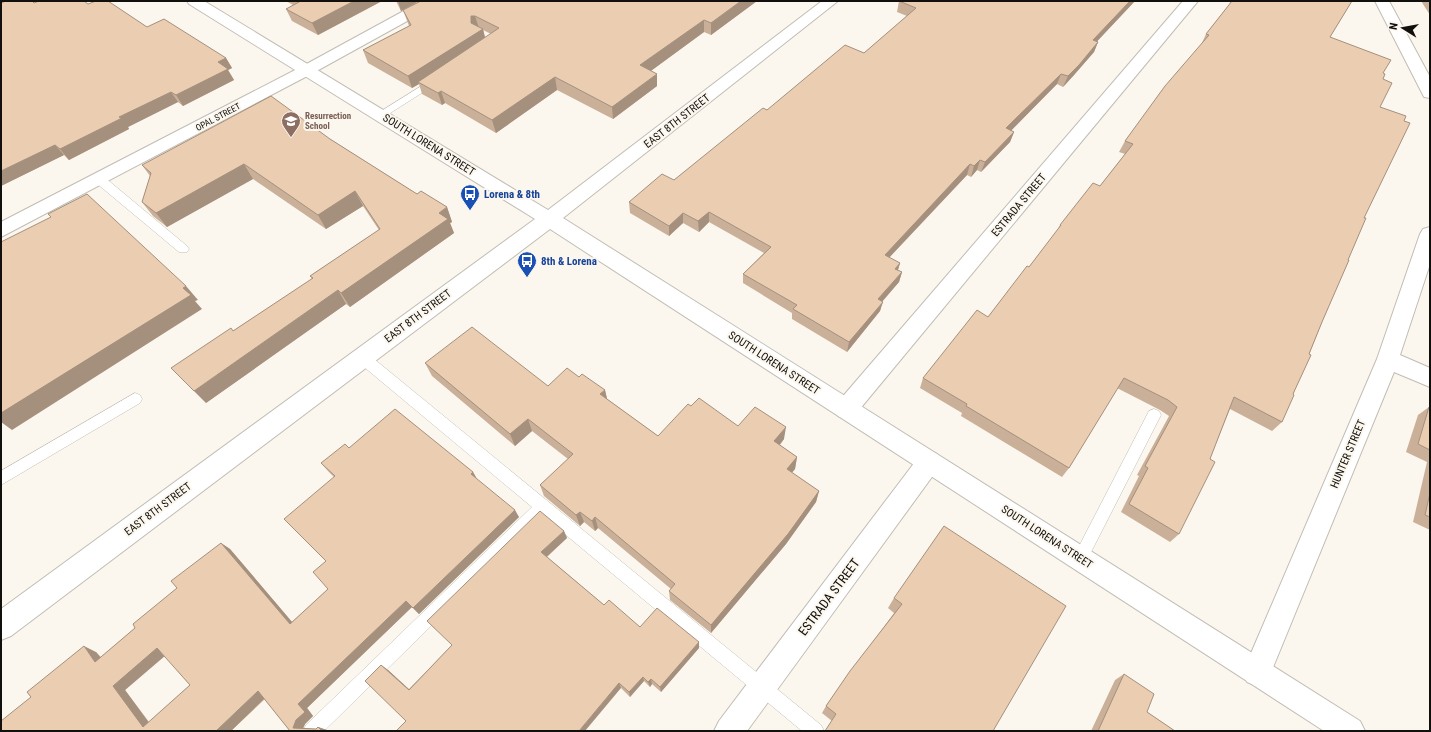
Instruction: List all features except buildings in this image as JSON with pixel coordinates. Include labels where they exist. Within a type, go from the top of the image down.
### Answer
[{"type":"main road","name":"SOUTH LORENA STREET","points":[[194,1],[549,219],[1350,731]]},
{"type":"main road","name":"OPAL STREET","points":[[1,230],[307,70],[433,1]]},
{"type":"main road","name":"EAST 8TH STREET","points":[[1,626],[549,219],[831,1]]},
{"type":"main road","name":"ESTRADA STREET","points":[[846,409],[1191,1]]},
{"type":"main road","points":[[1382,1],[1430,93]]},
{"type":"main road","name":"HUNTER STREET","points":[[1257,672],[1388,359],[1430,234]]},
{"type":"main road","points":[[1388,359],[1430,378]]},
{"type":"main road","name":"ESTRADA STREET","points":[[729,731],[930,462]]},
{"type":"lane","points":[[380,115],[442,76]]},
{"type":"lane","points":[[99,179],[182,249]]},
{"type":"lane","points":[[363,358],[815,731]]},
{"type":"lane","points":[[1,479],[135,399]]},
{"type":"lane","points":[[1080,558],[1154,415]]},
{"type":"lane","points":[[312,731],[543,506]]},
{"type":"place","name":"Resurrection School","points":[[291,138]]},
{"type":"place","name":"Lorena & 8th","points":[[470,211]]},
{"type":"place","name":"8th & Lorena","points":[[527,278]]}]
